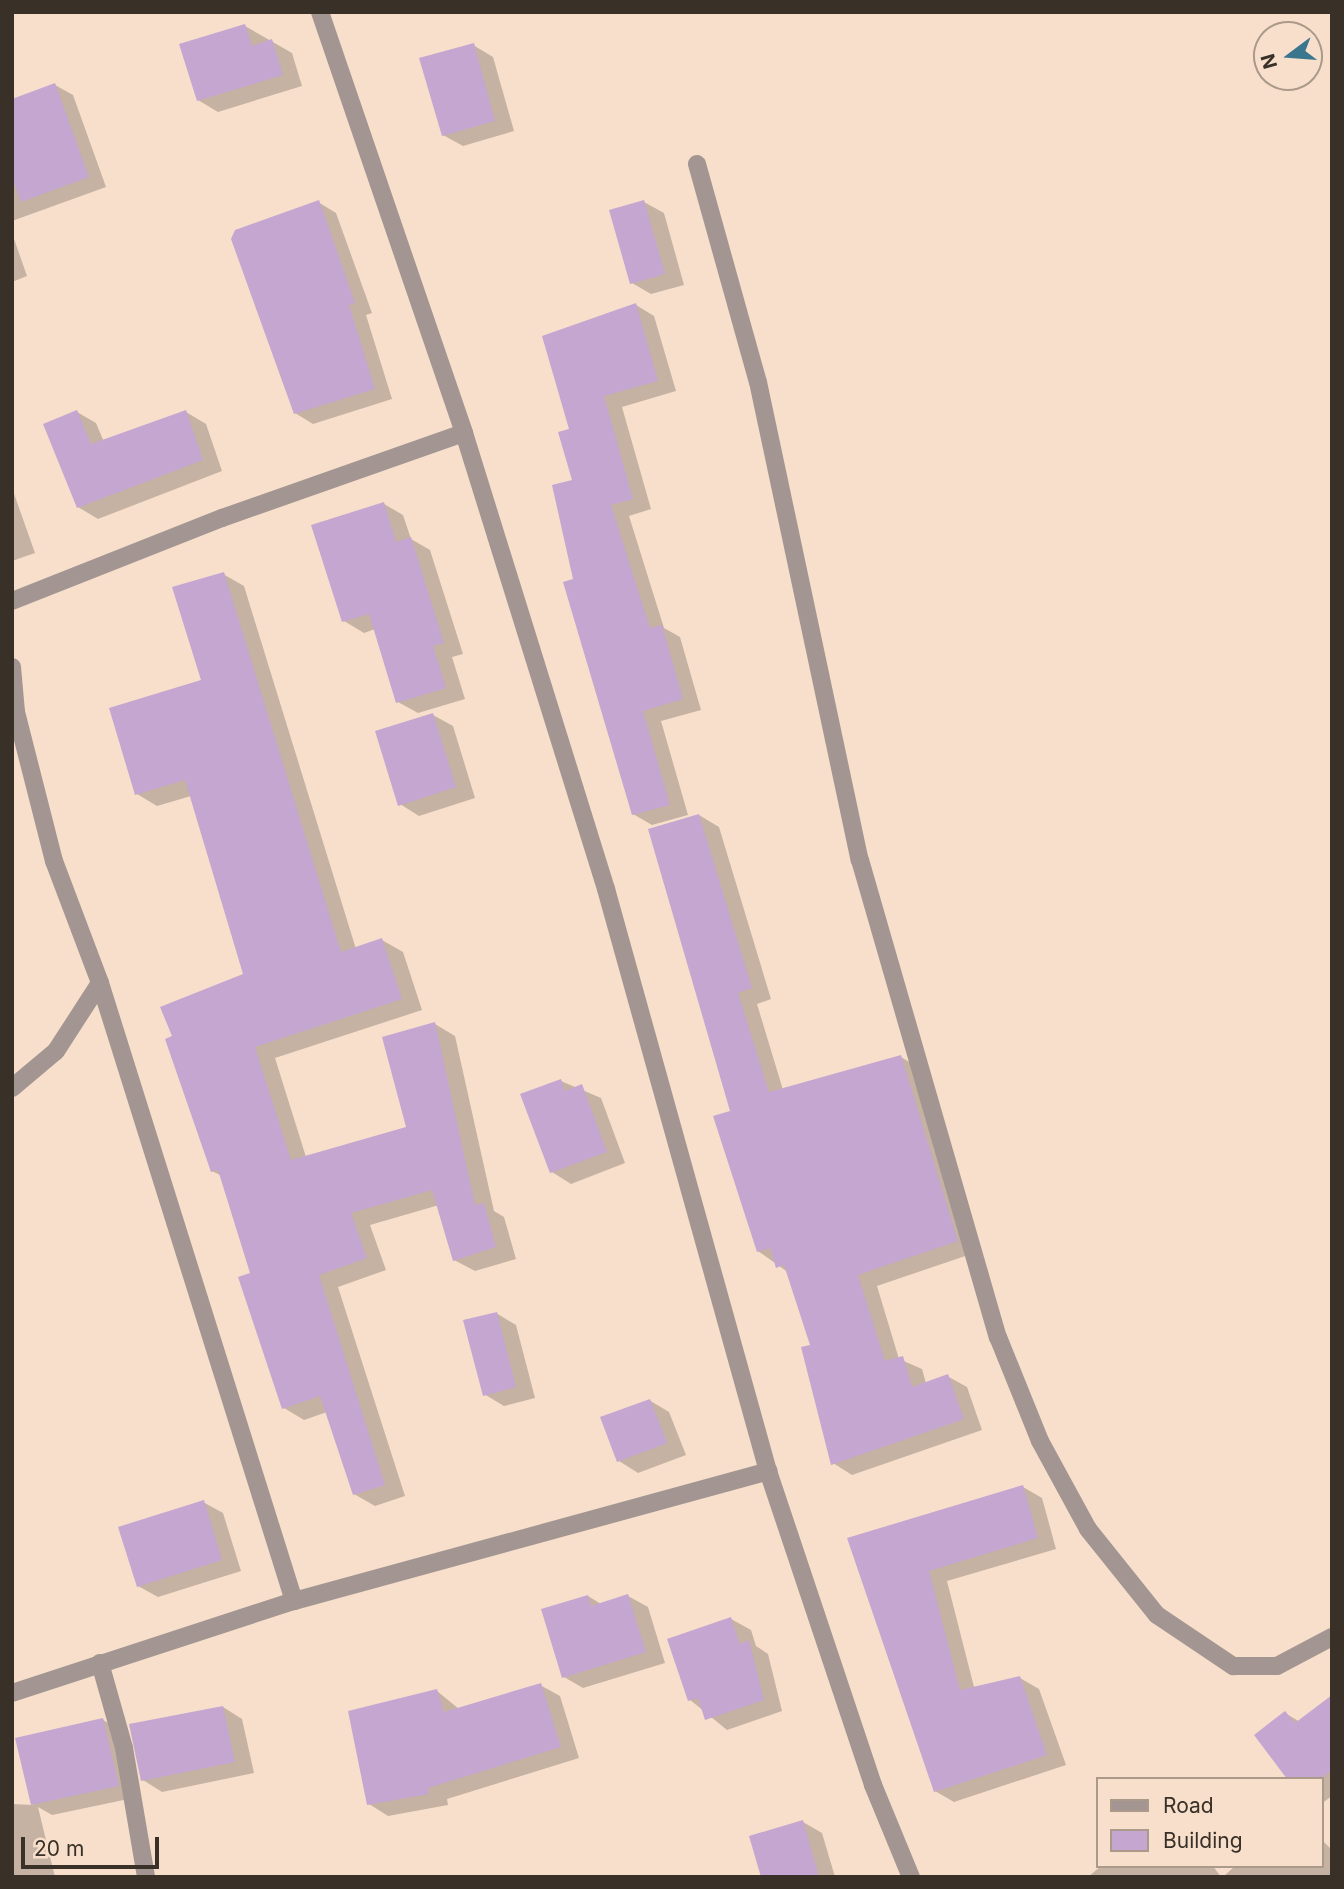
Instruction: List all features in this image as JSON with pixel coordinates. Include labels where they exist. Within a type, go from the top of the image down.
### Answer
[{"type":"street","points":[[320,12],[464,433],[606,889],[768,1471],[873,1785],[911,1877]]},
{"type":"street","points":[[697,164],[758,382],[860,860],[998,1338],[1040,1441],[1088,1529],[1157,1615],[1233,1666],[1277,1666],[1332,1637]]},
{"type":"street","points":[[12,601],[222,518],[464,433]]},
{"type":"street","points":[[12,667],[33,788],[100,983],[294,1601]]},
{"type":"street","points":[[12,1088],[56,1051],[100,983]]},
{"type":"street","points":[[12,1693],[294,1601],[768,1471]]},
{"type":"street","points":[[100,1663],[124,1748],[146,1877]]},
{"type":"building","points":[[245,24],[252,46],[272,39],[283,75],[197,101],[179,44]]},
{"type":"building","points":[[474,43],[495,121],[442,136],[419,58]]},
{"type":"building","points":[[55,83],[89,177],[21,202],[12,177],[12,99]]},
{"type":"building","points":[[319,200],[355,303],[349,305],[375,389],[294,414],[231,239],[235,230]]},
{"type":"building","points":[[644,200],[665,274],[630,284],[609,210]]},
{"type":"building","points":[[636,303],[658,381],[604,396],[633,499],[611,505],[650,628],[662,625],[683,699],[643,711],[670,805],[632,815],[563,582],[573,579],[552,485],[572,480],[558,432],[569,429],[542,336]]},
{"type":"building","points":[[77,410],[91,444],[186,410],[203,460],[77,508],[43,424]]},
{"type":"building","points":[[384,502],[396,542],[411,537],[444,643],[433,646],[446,688],[396,703],[369,614],[342,622],[311,525]]},
{"type":"building","points":[[224,572],[341,952],[382,938],[402,999],[255,1047],[291,1160],[406,1127],[382,1037],[435,1022],[475,1205],[484,1203],[496,1247],[453,1261],[432,1190],[351,1213],[367,1258],[319,1275],[385,1485],[353,1495],[320,1396],[282,1409],[238,1277],[250,1273],[218,1170],[211,1172],[165,1039],[172,1036],[160,1007],[243,974],[185,780],[135,795],[109,708],[201,680],[172,587]]},
{"type":"building","points":[[433,713],[456,787],[398,806],[375,731]]},
{"type":"building","points":[[699,814],[752,988],[738,993],[769,1092],[901,1055],[958,1241],[858,1275],[885,1361],[903,1356],[912,1387],[948,1374],[964,1419],[831,1465],[801,1347],[810,1345],[784,1265],[776,1268],[770,1248],[757,1252],[713,1116],[730,1111],[648,829]]},
{"type":"building","points":[[561,1079],[565,1091],[582,1084],[607,1152],[550,1173],[520,1094]]},
{"type":"building","points":[[497,1312],[516,1387],[483,1396],[463,1320]]},
{"type":"building","points":[[650,1399],[667,1443],[617,1462],[600,1417]]},
{"type":"building","points":[[1023,1485],[1038,1538],[929,1571],[960,1690],[1020,1676],[1047,1755],[934,1792],[847,1538]]},
{"type":"building","points":[[204,1500],[222,1560],[137,1587],[118,1527]]},
{"type":"building","points":[[628,1594],[646,1652],[562,1678],[541,1609],[588,1595],[591,1606]]},
{"type":"building","points":[[731,1617],[740,1644],[749,1640],[764,1700],[705,1720],[698,1698],[688,1701],[667,1639]]},
{"type":"building","points":[[541,1683],[561,1747],[428,1788],[429,1794],[367,1805],[348,1711],[437,1689],[444,1712]]},
{"type":"building","points":[[1332,1695],[1332,1770],[1323,1777],[1286,1777],[1254,1735],[1285,1711],[1295,1723]]},
{"type":"building","points":[[223,1706],[235,1762],[141,1781],[129,1724]]},
{"type":"building","points":[[103,1718],[119,1786],[31,1805],[15,1738]]},
{"type":"building","points":[[803,1820],[819,1877],[761,1877],[749,1836]]}]
